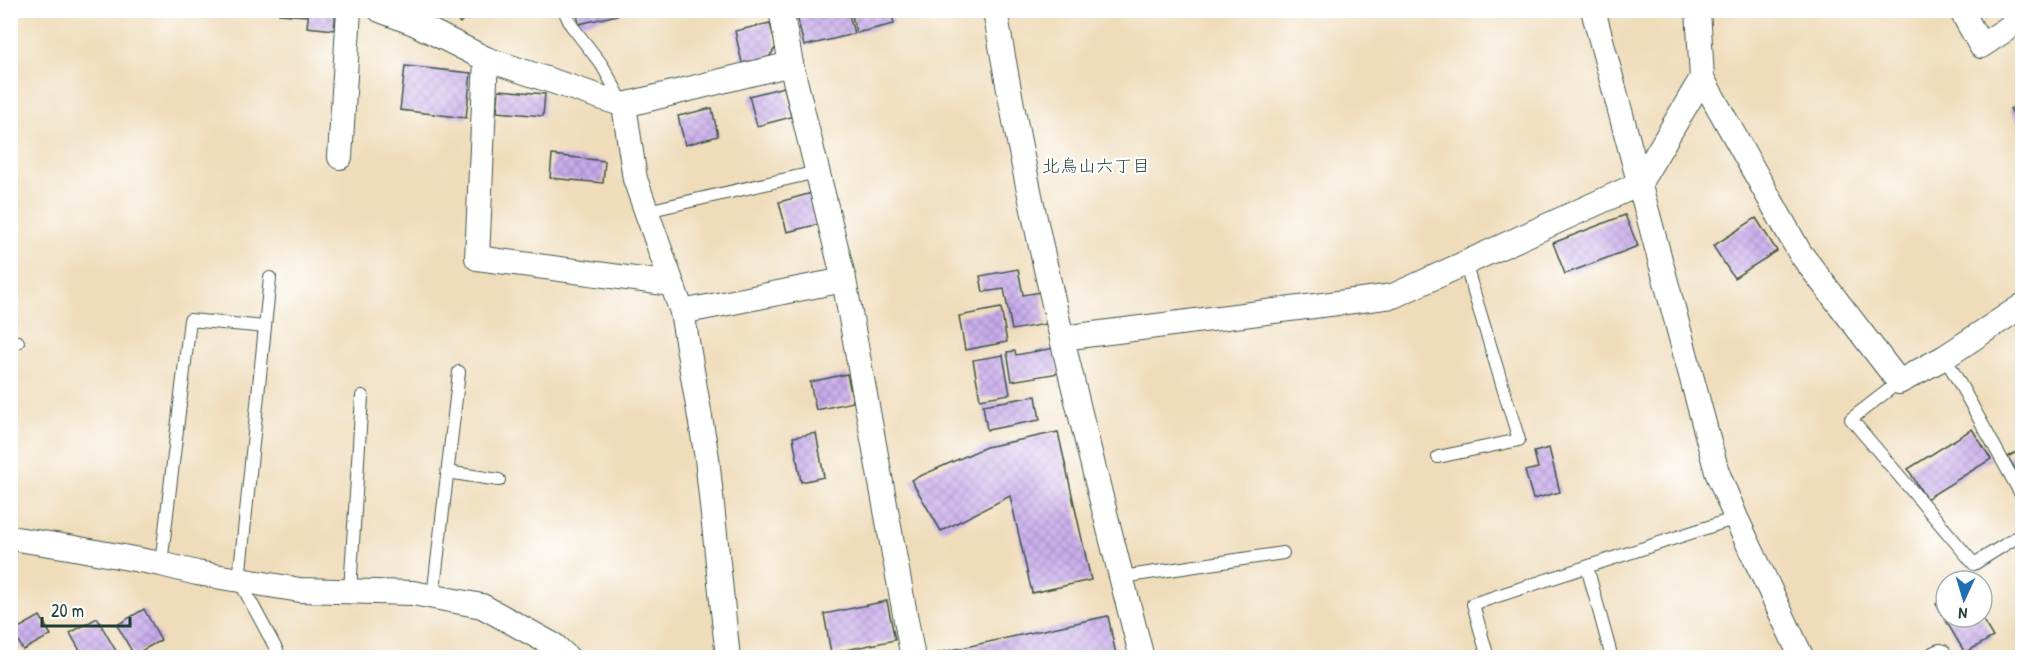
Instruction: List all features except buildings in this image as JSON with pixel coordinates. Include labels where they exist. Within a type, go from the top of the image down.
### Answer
[{"type":"street","points":[[340,157],[349,10]]},
{"type":"street","points":[[782,10],[791,64],[844,280],[913,657]]},
{"type":"street","points":[[995,10],[1009,94],[1062,338],[1142,657]]},
{"type":"street","points":[[1593,10],[1717,472],[1736,519],[1802,657]]},
{"type":"street","points":[[1698,10],[1702,78],[1800,253],[1899,382],[1945,357],[2022,306]]},
{"type":"street","points":[[1961,10],[1981,46],[2022,19]]},
{"type":"street","points":[[385,11],[486,58],[624,105],[791,64]]},
{"type":"street","points":[[486,58],[477,258],[672,284]]},
{"type":"street","points":[[1062,338],[1393,296],[1639,184],[1702,78]]},
{"type":"street","points":[[624,105],[635,179],[682,312],[707,458],[728,657]]},
{"type":"street","points":[[682,312],[844,280]]},
{"type":"street","points":[[10,538],[300,590],[413,593],[482,606],[555,646],[568,657]]},
{"type":"street","points":[[1936,657],[1941,657]]},
{"type":"lane","points":[[564,10],[571,26],[602,65],[624,105]]},
{"type":"lane","points":[[647,211],[817,172]]},
{"type":"lane","points":[[1438,457],[1519,440],[1465,263]]},
{"type":"lane","points":[[270,278],[239,580],[281,657]]},
{"type":"lane","points":[[161,564],[190,320],[265,327]]},
{"type":"lane","points":[[1945,357],[2022,496]]},
{"type":"lane","points":[[433,597],[459,372]]},
{"type":"lane","points":[[1899,382],[1851,419],[1974,564],[2022,534]]},
{"type":"lane","points":[[350,591],[362,396]]},
{"type":"lane","points":[[447,472],[499,480]]},
{"type":"lane","points":[[1488,657],[1473,604],[1736,519]]},
{"type":"lane","points":[[1122,577],[1283,553]]},
{"type":"lane","points":[[1587,567],[1612,657]]},
{"type":"district","name":"北烏山六丁目","points":[[1096,165]]}]
